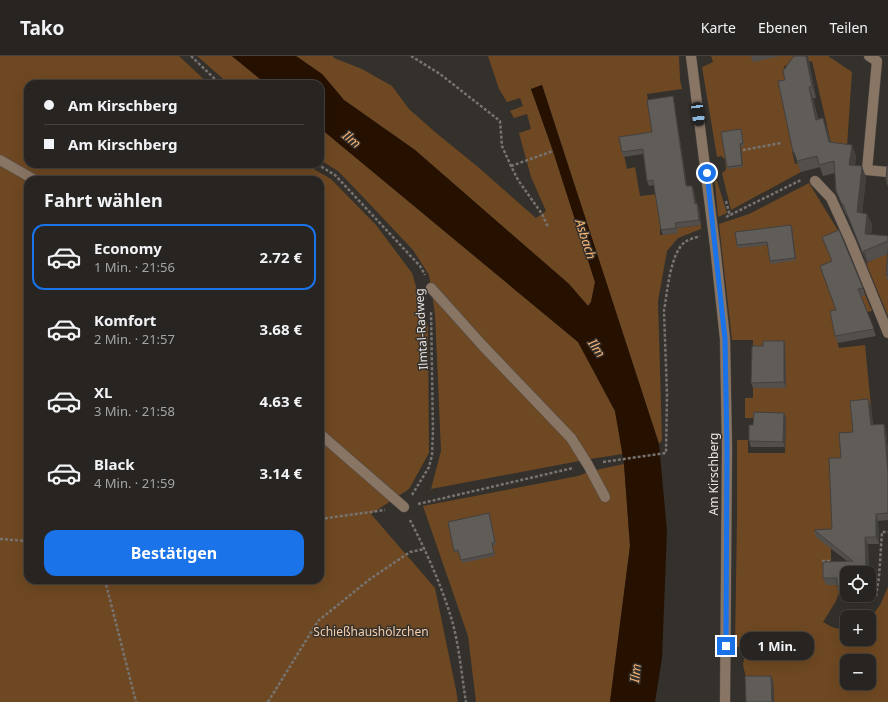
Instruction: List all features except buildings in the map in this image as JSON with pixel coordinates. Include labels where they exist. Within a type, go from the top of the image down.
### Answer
[{"type":"street","name":"Am Kirschberg","points":[[691,56],[714,233],[725,339],[727,464],[725,702]]},
{"type":"street","points":[[869,56],[877,62],[867,170],[888,172]]},
{"type":"street","points":[[0,160],[28,176]]},
{"type":"street","points":[[815,181],[831,198],[888,332]]},
{"type":"street","points":[[430,288],[571,438],[588,465],[605,497]]},
{"type":"street","points":[[324,437],[404,507]]},
{"type":"path","points":[[191,56],[216,80]]},
{"type":"path","points":[[411,56],[440,74],[500,121],[502,146],[511,166],[518,180],[542,214],[548,227]]},
{"type":"path","points":[[733,152],[781,143]]},
{"type":"path","points":[[511,166],[554,151]]},
{"type":"path","name":"Ilmtal-Radweg","points":[[324,168],[335,175],[420,266],[430,288],[433,431],[432,455],[429,467],[404,507]]},
{"type":"path","points":[[730,216],[804,179],[815,181]]},
{"type":"path","points":[[324,518],[404,507],[588,465],[666,453],[664,311],[672,269],[675,256],[684,243],[692,238],[714,233]]},
{"type":"path","points":[[404,507],[425,549],[449,611],[458,649],[466,702]]},
{"type":"path","points":[[876,596],[879,577],[882,532],[888,532]]},
{"type":"path","points":[[0,539],[24,541]]},
{"type":"path","points":[[268,702],[318,621],[370,579],[410,552],[425,549]]},
{"type":"path","points":[[822,561],[831,561]]},
{"type":"path","points":[[106,584],[136,702]]},
{"type":"green space","name":"Schießhaushölzchen","points":[[0,56],[179,56],[205,80],[24,80],[24,168],[312,168],[331,179],[376,225],[412,273],[428,327],[429,453],[409,489],[371,514],[435,588],[458,702],[0,702]]},
{"type":"green space","points":[[197,56],[232,56],[261,80],[224,80]]},
{"type":"green space","points":[[296,56],[333,56],[334,58],[362,69],[392,86],[409,109],[536,218],[546,211],[531,177],[519,133],[531,129],[527,114],[514,118],[510,111],[523,106],[520,98],[507,102],[499,89],[488,56],[679,56],[682,89],[647,94],[655,143],[621,142],[627,169],[635,167],[640,196],[658,194],[673,226],[660,228],[660,235],[677,233],[677,228],[701,225],[701,229],[678,238],[667,251],[658,301],[662,440],[659,444],[542,85],[531,89],[553,151],[595,282],[591,302],[588,306],[569,284],[415,150],[344,100],[322,74]]},
{"type":"green space","points":[[711,56],[828,56],[852,72],[845,176],[838,173],[812,61],[784,66],[795,150],[792,151],[795,164],[799,163],[801,172],[731,210],[722,173],[726,170],[725,159],[721,156],[717,157],[702,67],[713,62]]},
{"type":"green space","points":[[324,131],[578,342],[615,411],[623,454],[431,489],[441,451],[435,314],[429,275],[413,250],[338,171],[324,162]]},
{"type":"green space","points":[[715,181],[717,181],[727,213],[718,217]]},
{"type":"green space","points":[[809,183],[839,232],[872,311],[832,319],[839,348],[865,345],[871,406],[853,408],[856,439],[843,460],[831,548],[831,569],[826,585],[839,585],[839,593],[836,601],[823,622],[840,629],[840,646],[876,646],[876,610],[888,587],[888,702],[774,702],[773,681],[747,682],[743,665],[745,653],[749,652],[749,647],[735,647],[737,440],[748,440],[748,453],[785,453],[786,418],[745,418],[745,398],[753,398],[753,340],[732,340],[719,224],[749,214]]},
{"type":"green space","points":[[888,238],[888,316],[866,263],[875,259]]},
{"type":"green space","points":[[624,464],[630,546],[610,702],[476,702],[468,636],[423,506],[578,476],[591,471]]},
{"type":"water","points":[[232,56],[296,56],[322,74],[344,100],[415,150],[569,284],[588,306],[591,302],[595,282],[553,151],[531,89],[542,85],[659,444],[667,531],[662,658],[655,702],[610,702],[630,546],[624,464],[615,411],[578,342],[324,131],[324,80],[261,80]]},
{"type":"route","points":[[707,173],[725,339],[727,448],[726,646]]},
{"type":"water label","name":"Ilm","points":[[352,139]]},
{"type":"water label","name":"Asbach","points":[[586,239]]},
{"type":"water label","name":"Ilm","points":[[597,348]]},
{"type":"water label","name":"Ilm","points":[[635,673]]}]
